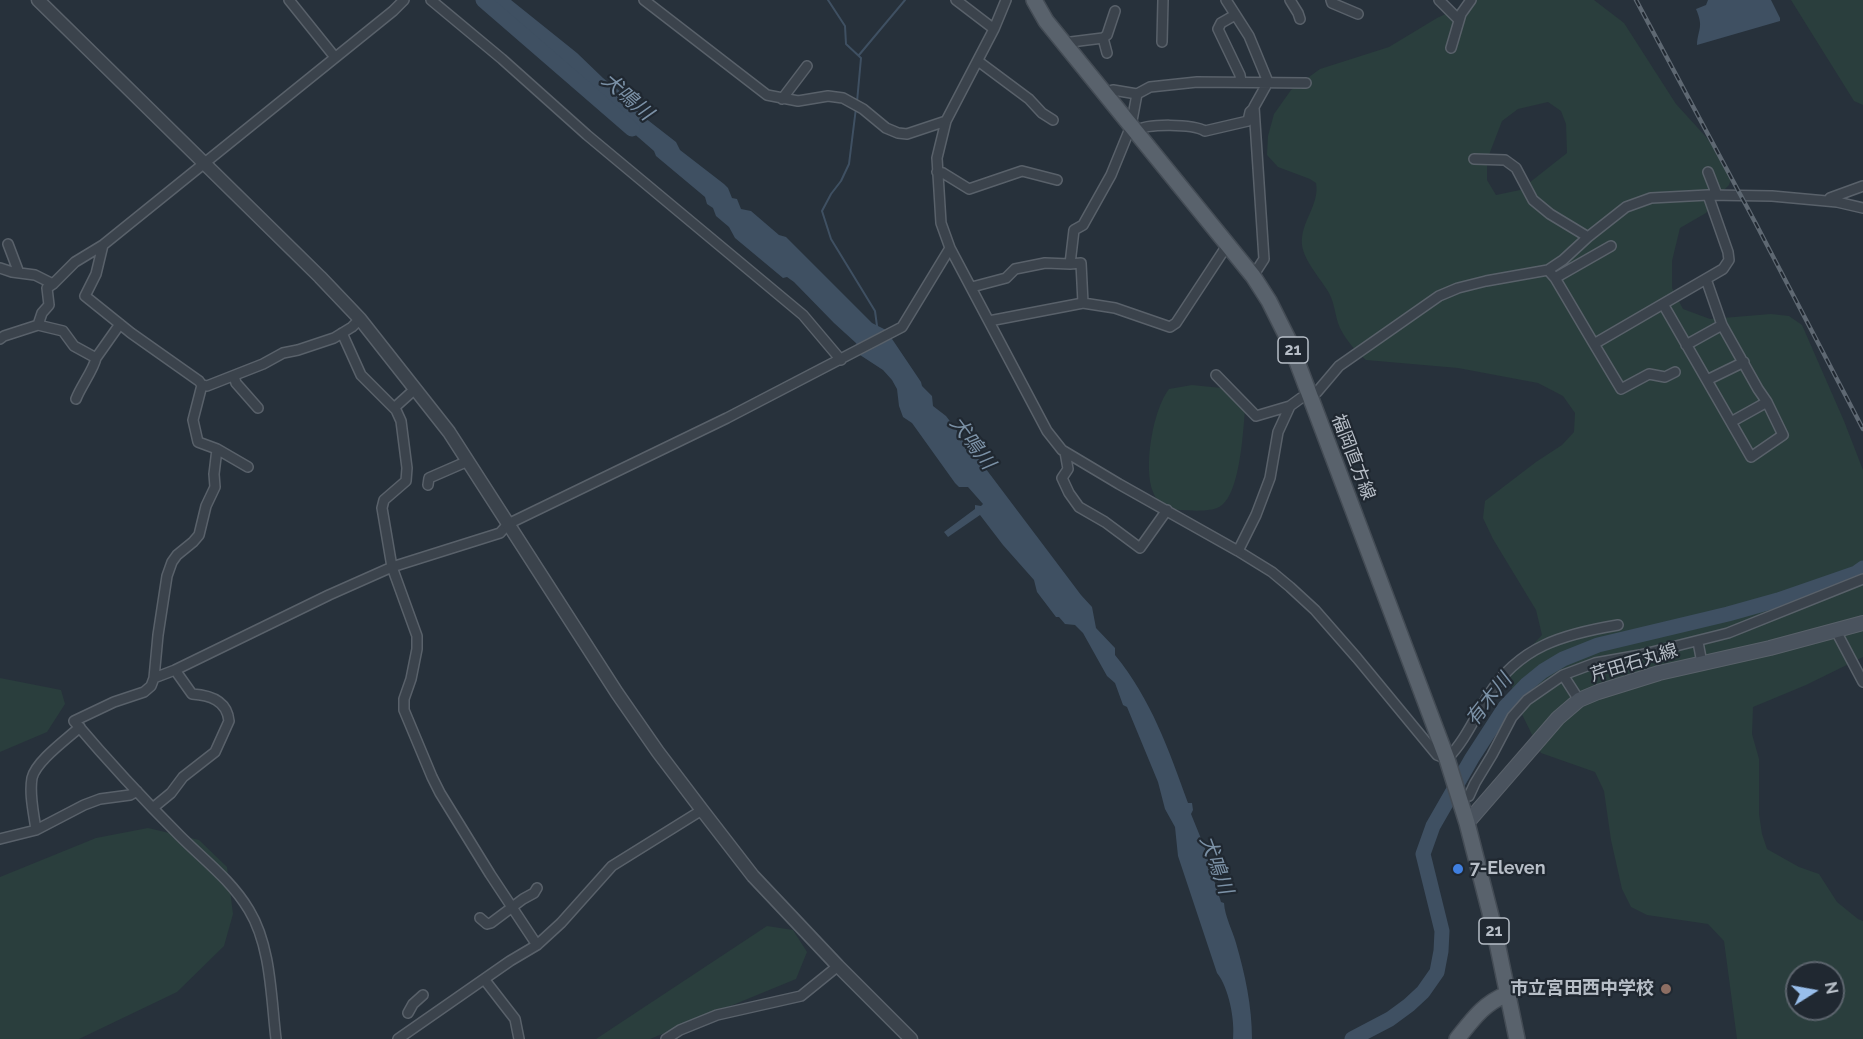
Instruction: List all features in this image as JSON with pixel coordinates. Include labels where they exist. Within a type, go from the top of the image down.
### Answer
[{"type":"main road","name":"福岡直方線","points":[[1034,0],[1063,43],[1253,276],[1281,322],[1448,763],[1465,801],[1467,823],[1494,928],[1517,1039]]},
{"type":"main road","name":"芹田石丸線","points":[[1467,823],[1558,718],[1580,700],[1649,675],[1770,648],[1863,623]]},
{"type":"main road","points":[[1457,1039],[1483,1007],[1507,994]]},
{"type":"street","points":[[38,0],[360,319],[449,432],[617,693],[702,810],[753,876],[910,1039]]},
{"type":"street","points":[[289,0],[334,56]]},
{"type":"street","points":[[38,325],[42,313],[49,305],[47,288],[75,262],[103,245],[404,0]]},
{"type":"street","points":[[430,0],[502,59],[587,135],[803,315],[841,360]]},
{"type":"street","points":[[644,0],[767,95],[798,101],[828,96],[843,98],[863,109],[886,128],[898,133],[907,134],[946,121]]},
{"type":"street","points":[[956,0],[994,29]]},
{"type":"street","points":[[1006,0],[994,29],[946,121],[937,158],[941,223],[950,248],[1047,431],[1065,452],[1272,572],[1315,610],[1437,755],[1448,763],[1489,695],[1515,665],[1543,644],[1562,636],[1618,625]]},
{"type":"street","points":[[1162,42],[1163,0]]},
{"type":"street","points":[[1226,0],[1249,36],[1268,82]]},
{"type":"street","points":[[1290,0],[1300,19]]},
{"type":"street","points":[[1331,0],[1332,3],[1358,15]]},
{"type":"street","points":[[1438,0],[1459,20]]},
{"type":"street","points":[[1451,48],[1461,14],[1471,0]]},
{"type":"street","points":[[1063,43],[1103,38],[1107,35],[1115,11]]},
{"type":"street","points":[[1235,15],[1221,23],[1218,29],[1241,82]]},
{"type":"street","points":[[1103,38],[1107,53]]},
{"type":"street","points":[[978,61],[1053,120]]},
{"type":"street","points":[[782,99],[807,66]]},
{"type":"street","points":[[1104,93],[1113,90],[1137,94],[1150,87],[1197,82],[1306,84]]},
{"type":"street","points":[[1133,129],[1158,126],[1198,128],[1205,131],[1248,121],[1250,112],[1268,82]]},
{"type":"street","points":[[1070,264],[1074,230],[1083,225],[1133,129],[1137,94]]},
{"type":"street","points":[[1253,276],[1264,259],[1254,107]]},
{"type":"street","points":[[1474,159],[1505,160],[1516,168],[1533,200],[1550,214],[1588,237]]},
{"type":"street","points":[[937,172],[943,173],[969,189],[1022,171],[1057,180]]},
{"type":"street","points":[[1594,344],[1723,269],[1729,260],[1708,172]]},
{"type":"street","points":[[1828,201],[1830,198],[1863,186]]},
{"type":"street","points":[[1216,375],[1257,416],[1290,405],[1300,398],[1317,392],[1339,366],[1439,296],[1458,288],[1486,281],[1548,270],[1626,207],[1651,198],[1713,195],[1784,197],[1828,201],[1863,208]]},
{"type":"street","points":[[8,244],[19,273]]},
{"type":"street","points":[[989,321],[1083,303],[1115,308],[1170,327],[1176,323],[1228,244]]},
{"type":"street","points":[[103,245],[96,274],[85,296],[207,386],[263,364],[283,353],[334,338],[360,319]]},
{"type":"street","points":[[1555,278],[1611,246]]},
{"type":"street","points":[[154,678],[176,670],[329,595],[392,567],[500,533],[508,525],[841,360],[902,327],[950,248]]},
{"type":"street","points":[[972,287],[1006,278],[1015,270],[1045,263],[1081,263],[1083,303]]},
{"type":"street","points":[[0,268],[35,275],[53,284]]},
{"type":"street","points":[[1548,270],[1621,389],[1649,374],[1665,377],[1675,372]]},
{"type":"street","points":[[1663,304],[1751,457],[1783,435],[1767,402],[1722,325],[1706,279]]},
{"type":"street","points":[[76,399],[96,358],[120,324]]},
{"type":"street","points":[[0,339],[38,325],[63,331],[74,346],[96,358]]},
{"type":"street","points":[[1686,345],[1722,325]]},
{"type":"street","points":[[342,333],[361,375],[394,408],[401,421],[407,468],[406,481],[384,500],[382,508],[392,567],[417,636],[417,649],[404,699],[404,710],[440,793],[537,945]]},
{"type":"street","points":[[1707,380],[1744,362]]},
{"type":"street","points":[[234,376],[236,383],[258,408]]},
{"type":"street","points":[[202,384],[193,420],[198,442],[217,449],[248,467]]},
{"type":"street","points":[[394,408],[415,389]]},
{"type":"street","points":[[1731,422],[1767,402]]},
{"type":"street","points":[[1238,551],[1256,515],[1270,478],[1278,432],[1290,405]]},
{"type":"street","points":[[217,449],[215,487],[206,506],[199,535],[177,555],[167,576],[154,678],[151,686],[144,692],[114,702],[74,721],[179,836],[216,869],[250,911],[267,956],[276,1039]]},
{"type":"street","points":[[1065,452],[1068,469],[1062,478],[1079,507],[1105,522],[1140,548],[1167,510]]},
{"type":"street","points":[[428,485],[429,478],[435,474],[468,461]]},
{"type":"street","points":[[1465,801],[1512,717],[1527,700],[1563,675],[1595,663],[1698,642],[1728,633],[1863,579]]},
{"type":"street","points":[[1836,631],[1863,682]]},
{"type":"street","points":[[1698,642],[1702,663]]},
{"type":"street","points":[[154,807],[171,794],[188,772],[215,752],[229,721],[225,709],[218,700],[192,694],[176,670]]},
{"type":"street","points":[[1563,675],[1580,700]]},
{"type":"street","points":[[36,830],[32,777],[52,752],[80,728]]},
{"type":"street","points":[[0,839],[36,830],[100,799],[130,795],[137,791]]},
{"type":"street","points":[[398,1039],[510,961],[537,945],[561,923],[612,866],[702,810]]},
{"type":"street","points":[[480,918],[487,924],[491,923],[534,893],[537,888]]},
{"type":"street","points":[[666,1039],[680,1030],[717,1015],[801,996],[838,966]]},
{"type":"street","points":[[484,979],[515,1019],[519,1039]]},
{"type":"street","points":[[408,1013],[413,1004],[423,995]]},
{"type":"street","points":[[414,1028],[419,1039]]},
{"type":"green space","points":[[1476,0],[1594,0],[1624,23],[1676,104],[1707,138],[1730,172],[1729,185],[1706,213],[1680,228],[1672,261],[1672,288],[1683,309],[1710,319],[1771,314],[1789,316],[1802,325],[1863,470],[1863,657],[1806,685],[1753,707],[1752,734],[1759,759],[1759,814],[1767,849],[1799,867],[1819,874],[1837,902],[1863,921],[1863,1039],[1737,1039],[1724,941],[1708,924],[1647,915],[1631,907],[1622,889],[1611,840],[1604,791],[1595,772],[1541,753],[1514,698],[1510,677],[1511,660],[1525,653],[1542,635],[1536,610],[1493,539],[1483,518],[1485,501],[1562,445],[1574,432],[1575,413],[1563,396],[1538,383],[1458,368],[1366,360],[1351,346],[1342,332],[1329,293],[1303,251],[1302,237],[1315,199],[1316,183],[1278,167],[1267,155],[1268,136],[1274,114],[1291,90],[1320,69],[1389,47],[1437,18]],"holes":[[[1548,102],[1561,111],[1566,124],[1567,153],[1520,190],[1496,195],[1487,180],[1487,160],[1502,121],[1518,109]]]},
{"type":"green space","points":[[1791,0],[1863,0],[1863,105],[1854,101]]},
{"type":"green space","points":[[1192,385],[1231,389],[1245,410],[1239,463],[1232,491],[1219,507],[1202,511],[1168,509],[1155,497],[1150,482],[1151,439],[1163,398],[1169,389]]},
{"type":"green space","points":[[0,678],[61,690],[65,704],[47,732],[0,752]]},
{"type":"green space","points":[[148,828],[199,840],[227,867],[233,914],[224,946],[177,992],[79,1039],[0,1039],[0,877],[96,838]]},
{"type":"green space","points":[[767,926],[793,930],[807,952],[796,979],[650,1039],[596,1039]]},
{"type":"water","points":[[480,0],[511,0],[577,53],[635,104],[640,114],[676,142],[680,150],[724,184],[732,198],[737,199],[741,209],[751,211],[779,235],[786,237],[872,323],[886,330],[922,386],[932,396],[933,406],[946,416],[1092,607],[1096,628],[1115,648],[1115,655],[1149,707],[1166,744],[1188,803],[1192,803],[1191,814],[1215,873],[1214,880],[1221,902],[1224,903],[1242,966],[1249,1002],[1252,1039],[1233,1039],[1232,1014],[1228,995],[1217,973],[1178,856],[1175,827],[1165,809],[1158,782],[1127,707],[1123,705],[1115,683],[1107,676],[1083,633],[1075,625],[1065,624],[1059,617],[1056,617],[1037,592],[1034,580],[980,515],[948,537],[944,532],[975,509],[975,505],[983,504],[968,487],[959,487],[955,483],[912,423],[903,417],[897,389],[883,370],[860,355],[856,343],[794,282],[787,277],[783,278],[735,238],[729,227],[707,204],[705,197],[656,156],[654,151],[623,124],[598,95],[522,31]]},
{"type":"water","points":[[1708,0],[1771,0],[1780,21],[1697,45],[1700,24],[1696,9],[1706,5]]},
{"type":"waterway","name":"犬鳴川","points":[[483,0],[632,129]]},
{"type":"waterway","points":[[828,0],[845,26],[846,44],[861,58],[857,102]]},
{"type":"waterway","points":[[859,55],[905,0]]},
{"type":"waterway","points":[[856,108],[849,164],[822,211],[831,239],[875,311],[877,326]]},
{"type":"waterway","name":"有木川","points":[[1352,1039],[1390,1019],[1409,1005],[1423,992],[1437,972],[1442,931],[1423,854],[1433,826],[1472,758],[1505,707],[1527,684],[1563,659],[1598,645],[1778,600],[1856,573],[1863,568]]},
{"type":"railway","points":[[1636,0],[1863,429]]},
{"type":"place","name":"7-Eleven","points":[[1458,869]]},
{"type":"place","name":"市立宮田西中学校","points":[[1666,989]]}]
